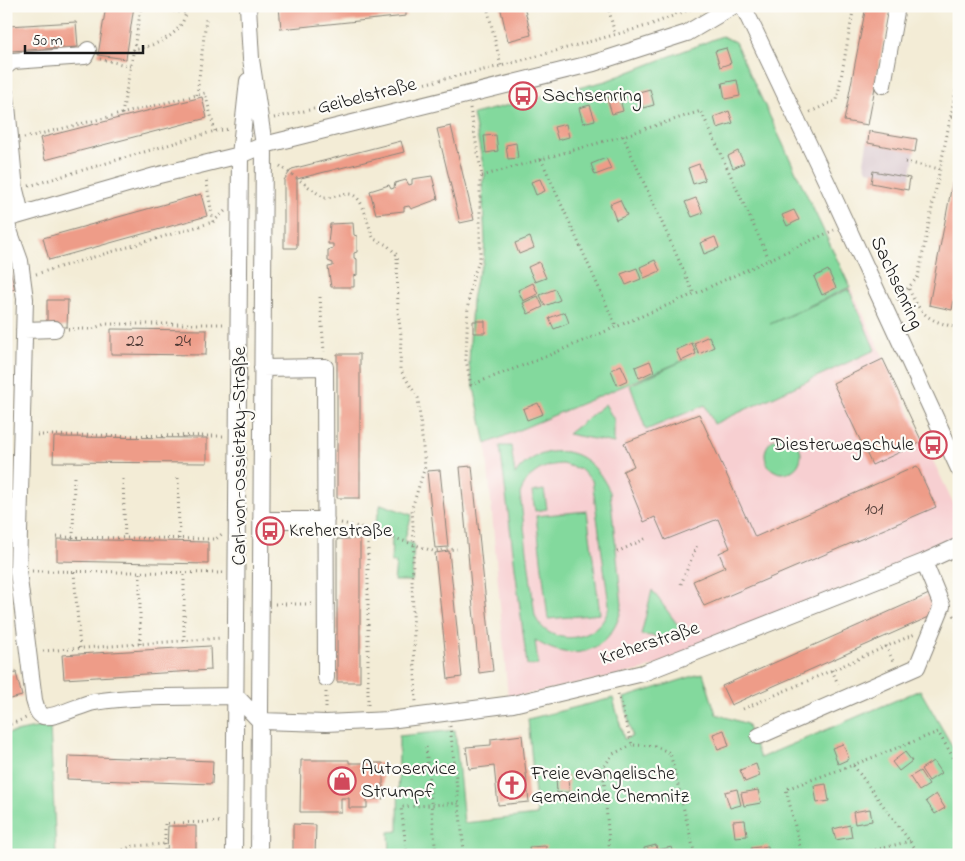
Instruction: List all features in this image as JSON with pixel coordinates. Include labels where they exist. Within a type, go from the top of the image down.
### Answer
[{"type":"street","name":"Carl-von-Ossietzky-Straße","points":[[248,6],[251,59],[264,149],[259,855]]},
{"type":"street","name":"Geibelstraße","points":[[11,218],[203,164],[467,94],[594,63],[687,33],[733,6]]},
{"type":"street","name":"Sachsenring","points":[[743,6],[959,469]]},
{"type":"street","points":[[883,84],[897,6]]},
{"type":"street","points":[[6,66],[13,61],[87,53]]},
{"type":"street","name":"Carl-von-Ossietzky-Straße","points":[[234,855],[240,155],[233,125],[251,59]]},
{"type":"street","points":[[6,95],[15,190],[11,218],[12,232],[23,277],[24,330],[21,434],[13,469],[18,571],[28,660],[36,708],[43,716],[49,716],[81,705],[104,701],[236,696],[260,721]]},
{"type":"street","points":[[24,330],[55,330]]},
{"type":"street","points":[[262,368],[325,367],[326,678]]},
{"type":"street","points":[[261,520],[326,520]]},
{"type":"street","name":"Kreherstraße","points":[[260,721],[326,723],[417,717],[514,704],[643,673],[924,562],[959,546]]},
{"type":"street","points":[[759,736],[917,667],[942,606],[924,562]]},
{"type":"path","points":[[487,6],[501,66]]},
{"type":"path","points":[[608,6],[615,34]]},
{"type":"path","points":[[260,121],[501,66],[650,25],[698,6]]},
{"type":"path","points":[[796,118],[836,100],[854,6]]},
{"type":"path","points":[[122,114],[130,66],[133,50],[141,9],[152,7],[186,13],[184,19],[170,36],[154,46],[133,50]]},
{"type":"path","points":[[197,95],[206,19]]},
{"type":"path","points":[[87,53],[130,66]]},
{"type":"path","points":[[886,311],[909,289],[918,277],[959,76]]},
{"type":"path","points":[[11,140],[205,93],[215,131]]},
{"type":"path","points":[[467,94],[482,176],[480,180],[480,259],[473,277],[468,303],[466,360],[471,386],[694,294],[846,226]]},
{"type":"path","points":[[482,176],[623,136],[701,111],[769,259]]},
{"type":"path","points":[[950,118],[959,112]]},
{"type":"path","points":[[15,190],[233,125]]},
{"type":"path","points":[[623,136],[694,294]]},
{"type":"path","points":[[264,149],[324,198],[347,194],[355,196],[360,202],[374,239],[387,244],[397,255],[398,312],[401,335],[400,369],[418,398],[424,467],[412,508],[414,544],[412,581],[417,717]]},
{"type":"path","points":[[541,159],[616,326]]},
{"type":"path","points":[[905,162],[940,169]]},
{"type":"path","points":[[23,277],[213,222],[203,164]]},
{"type":"path","points":[[909,289],[915,303],[929,320],[959,328]]},
{"type":"path","points":[[320,297],[325,367]]},
{"type":"path","points":[[55,330],[92,329],[105,324],[239,324]]},
{"type":"path","points":[[21,434],[238,436]]},
{"type":"path","points":[[73,538],[74,473]]},
{"type":"path","points":[[178,478],[179,539]]},
{"type":"path","points":[[123,479],[125,539]]},
{"type":"path","points":[[326,520],[368,528],[433,551],[457,549]]},
{"type":"path","points":[[57,537],[216,539],[237,524]]},
{"type":"path","points":[[368,528],[368,721]]},
{"type":"path","points":[[617,552],[648,538]]},
{"type":"path","points":[[681,584],[697,545]]},
{"type":"path","points":[[18,571],[236,573]]},
{"type":"path","points":[[74,572],[80,648]]},
{"type":"path","points":[[140,572],[140,644]]},
{"type":"path","points":[[184,573],[184,641]]},
{"type":"path","points":[[260,605],[326,604]]},
{"type":"path","points":[[743,708],[934,625]]},
{"type":"path","points":[[28,660],[80,648],[236,637]]},
{"type":"path","points":[[326,678],[326,723]]},
{"type":"path","points":[[614,680],[632,744]]},
{"type":"path","points":[[449,712],[464,850]]},
{"type":"path","points":[[802,855],[786,789],[938,732],[959,767]]},
{"type":"path","points":[[610,855],[603,768],[613,754],[632,744],[654,746],[670,753],[695,855]]},
{"type":"path","points":[[426,747],[436,855]]},
{"type":"path","points":[[853,765],[920,855]]},
{"type":"path","points":[[407,855],[401,806],[459,803]]},
{"type":"path","points":[[165,855],[165,823],[235,822]]},
{"type":"path","points":[[856,855],[910,842]]},
{"type":"path","points":[[108,855],[133,846],[165,844]]},
{"type":"path","points":[[78,850],[82,855]]},
{"type":"shaded area","points":[[869,131],[917,139],[908,190],[871,183],[873,171],[867,170],[864,162]]},
{"type":"shaded area","points":[[850,287],[959,515],[959,542],[643,670],[508,698],[486,444],[718,347]]},
{"type":"green space","points":[[722,36],[735,42],[850,287],[770,324],[849,289],[875,350],[714,424],[705,405],[646,430],[630,385],[687,359],[486,444],[469,364],[472,300],[476,279],[483,263],[485,241],[482,184],[485,175],[473,114],[606,81]]},
{"type":"green space","points":[[605,404],[614,420],[614,443],[568,434]]},
{"type":"green space","points":[[783,437],[790,438],[796,442],[800,448],[800,462],[796,468],[790,472],[783,473],[776,472],[770,468],[766,462],[765,455],[766,448],[770,442],[776,438]]},
{"type":"green space","points":[[500,446],[511,446],[515,475],[521,467],[538,456],[558,451],[578,455],[594,468],[610,492],[622,605],[618,621],[610,634],[601,643],[590,649],[577,652],[564,652],[549,648],[535,640],[538,665],[527,665]],"holes":[[[562,464],[580,469],[592,480],[609,605],[605,617],[597,627],[587,634],[563,637],[552,634],[542,627],[535,616],[520,494],[531,476],[548,466]]]},
{"type":"green space","points":[[544,490],[547,509],[535,511],[532,492]]},
{"type":"green space","points":[[381,504],[412,515],[404,541],[414,544],[412,581],[394,581],[396,563],[391,562],[392,537],[373,530]]},
{"type":"green space","points":[[587,511],[600,614],[548,619],[536,516]]},
{"type":"green space","points":[[652,590],[680,628],[664,637],[641,635]]},
{"type":"green space","points":[[703,673],[716,714],[747,724],[760,758],[920,690],[959,758],[959,855],[390,855],[389,832],[398,831],[399,736],[455,730],[464,823],[537,815],[528,719],[613,698],[624,739],[632,736],[624,698]]},
{"type":"green space","points":[[50,725],[56,855],[6,855],[6,734]]},
{"type":"building","points":[[106,6],[134,6],[126,59],[98,55]]},
{"type":"building","points":[[279,6],[406,6],[406,16],[281,29]]},
{"type":"building","points":[[500,6],[524,6],[531,35],[508,41]]},
{"type":"building","points":[[866,6],[890,6],[868,125],[844,121]]},
{"type":"building","points":[[76,22],[78,47],[10,51],[8,26]]},
{"type":"building","points":[[726,48],[731,63],[720,67],[715,51]]},
{"type":"building","points":[[737,80],[740,96],[725,99],[722,83]]},
{"type":"building","points":[[650,89],[654,105],[643,108],[639,92]]},
{"type":"building","points":[[619,95],[623,111],[612,114],[607,98]]},
{"type":"building","points":[[202,97],[207,118],[45,160],[40,138]]},
{"type":"building","points":[[590,105],[595,120],[583,123],[579,108]]},
{"type":"building","points":[[729,111],[733,123],[717,128],[714,117]]},
{"type":"building","points":[[566,124],[569,137],[558,140],[554,127]]},
{"type":"building","points":[[451,126],[474,220],[460,223],[437,129]]},
{"type":"building","points":[[869,131],[917,139],[915,152],[868,143]]},
{"type":"building","points":[[496,135],[498,151],[486,153],[484,136]]},
{"type":"building","points":[[401,141],[404,152],[297,179],[297,248],[284,248],[284,180],[292,169]]},
{"type":"building","points":[[516,143],[518,158],[508,159],[506,145]]},
{"type":"building","points":[[738,151],[744,163],[733,168],[728,156]]},
{"type":"building","points":[[958,153],[959,276],[952,310],[929,305]]},
{"type":"building","points":[[606,158],[611,169],[595,175],[591,164]]},
{"type":"building","points":[[699,164],[705,180],[693,184],[688,168]]},
{"type":"building","points":[[873,171],[910,178],[908,190],[871,183]]},
{"type":"building","points":[[432,176],[438,199],[411,209],[409,206],[404,207],[404,211],[376,214],[370,191],[389,185],[391,189],[394,188],[395,183],[406,180],[409,185],[412,184],[412,179]]},
{"type":"building","points":[[540,179],[545,191],[536,195],[531,182]]},
{"type":"building","points":[[201,194],[207,216],[49,260],[43,238]]},
{"type":"building","points":[[696,198],[703,213],[692,217],[685,202]]},
{"type":"building","points":[[620,200],[627,215],[616,220],[610,204]]},
{"type":"building","points":[[794,210],[799,220],[787,226],[782,215]]},
{"type":"building","points":[[353,223],[354,235],[357,236],[357,252],[354,253],[354,258],[357,259],[357,275],[354,276],[354,287],[331,287],[328,267],[333,266],[333,263],[328,261],[328,250],[333,248],[333,244],[328,244],[330,224]]},
{"type":"building","points":[[530,237],[534,248],[519,254],[515,243]]},
{"type":"building","points":[[715,237],[719,248],[704,254],[700,243]]},
{"type":"building","points":[[6,256],[15,289],[6,291]]},
{"type":"building","points":[[655,260],[660,271],[644,278],[640,267]]},
{"type":"building","points":[[539,262],[546,278],[535,282],[528,267]]},
{"type":"building","points":[[637,268],[641,279],[626,285],[621,274]]},
{"type":"building","points":[[828,270],[836,288],[822,295],[814,277]]},
{"type":"building","points":[[533,283],[538,294],[523,301],[518,290]]},
{"type":"building","points":[[555,289],[560,300],[545,306],[540,295]]},
{"type":"building","points":[[538,296],[543,307],[528,314],[523,303]]},
{"type":"building","points":[[47,300],[68,300],[67,327],[47,327]]},
{"type":"building","points":[[565,312],[569,323],[554,329],[549,318]]},
{"type":"building","points":[[473,321],[485,321],[485,333],[473,333]]},
{"type":"building","points":[[111,329],[207,330],[206,355],[111,354]]},
{"type":"building","points":[[709,336],[714,347],[699,354],[694,343]]},
{"type":"building","points":[[692,343],[696,354],[681,361],[676,350]]},
{"type":"building","points":[[337,354],[360,354],[360,498],[337,498]]},
{"type":"building","points":[[883,359],[922,442],[872,465],[833,383]]},
{"type":"building","points":[[650,361],[654,371],[639,378],[635,367]]},
{"type":"building","points":[[621,365],[628,380],[617,385],[611,370]]},
{"type":"building","points":[[538,403],[543,414],[527,420],[523,409]]},
{"type":"building","points":[[699,414],[755,537],[917,466],[936,507],[704,606],[693,581],[725,567],[719,553],[730,548],[718,519],[665,540],[655,517],[644,522],[623,471],[634,466],[624,443]]},
{"type":"building","points":[[54,437],[207,438],[207,463],[53,462]]},
{"type":"building","points":[[472,466],[493,671],[479,673],[460,467]]},
{"type":"building","points":[[440,470],[448,547],[435,548],[427,471]]},
{"type":"building","points":[[57,539],[208,542],[208,564],[57,561]]},
{"type":"building","points":[[337,539],[360,539],[360,682],[337,682]]},
{"type":"building","points":[[449,551],[462,677],[448,679],[435,553]]},
{"type":"building","points":[[959,581],[959,601],[952,584]]},
{"type":"building","points":[[929,594],[938,613],[731,705],[722,686]]},
{"type":"building","points":[[210,646],[211,670],[64,679],[62,655]]},
{"type":"building","points":[[16,673],[22,696],[6,700],[6,675]]},
{"type":"building","points":[[724,730],[729,746],[718,750],[713,734]]},
{"type":"building","name":"Freie evangelische Gemeinde Chemnitz","points":[[522,735],[529,802],[498,805],[494,766],[469,769],[466,747],[491,745],[491,739]]},
{"type":"building","points":[[843,744],[849,759],[838,764],[832,748]]},
{"type":"building","points":[[905,752],[912,761],[899,771],[892,762]]},
{"type":"building","points":[[68,756],[213,761],[212,784],[67,779]]},
{"type":"building","name":"Autoservice Strumpf","points":[[301,760],[349,760],[349,763],[383,763],[383,799],[367,799],[367,808],[349,808],[349,798],[341,798],[341,812],[300,812]]},
{"type":"building","points":[[933,761],[941,773],[929,781],[921,769]]},
{"type":"building","points":[[756,764],[760,776],[745,782],[740,770]]},
{"type":"building","points":[[920,771],[929,785],[919,791],[910,777]]},
{"type":"building","points":[[568,776],[569,792],[557,793],[556,777]]},
{"type":"building","points":[[826,784],[829,801],[817,803],[814,786]]},
{"type":"building","points":[[737,789],[741,805],[730,808],[725,792]]},
{"type":"building","points":[[758,790],[761,803],[744,806],[741,793]]},
{"type":"building","points":[[936,794],[945,808],[935,814],[926,801]]},
{"type":"building","points":[[870,809],[872,821],[855,824],[853,812]]},
{"type":"building","points":[[745,820],[747,836],[735,837],[733,821]]},
{"type":"building","points":[[293,824],[316,825],[315,855],[293,855]]},
{"type":"building","points":[[850,825],[852,837],[836,840],[833,829]]},
{"type":"building","points":[[168,826],[196,826],[196,855],[167,855]]},
{"type":"building","points":[[656,845],[657,850],[672,847],[674,855],[645,855],[644,848]]},
{"type":"building","points":[[546,846],[546,855],[530,855],[529,847]]},
{"type":"building","points":[[768,846],[769,855],[752,855],[751,848]]},
{"type":"place","name":"Sachsenring","points":[[523,96]]},
{"type":"place","name":"Diesterwegschule","points":[[933,445]]},
{"type":"place","name":"Kreherstraße","points":[[270,531]]},
{"type":"place","name":"Autoservice Strumpf","points":[[342,781]]},
{"type":"place","name":"Freie evangelische Gemeinde Chemnitz","points":[[512,785]]}]
